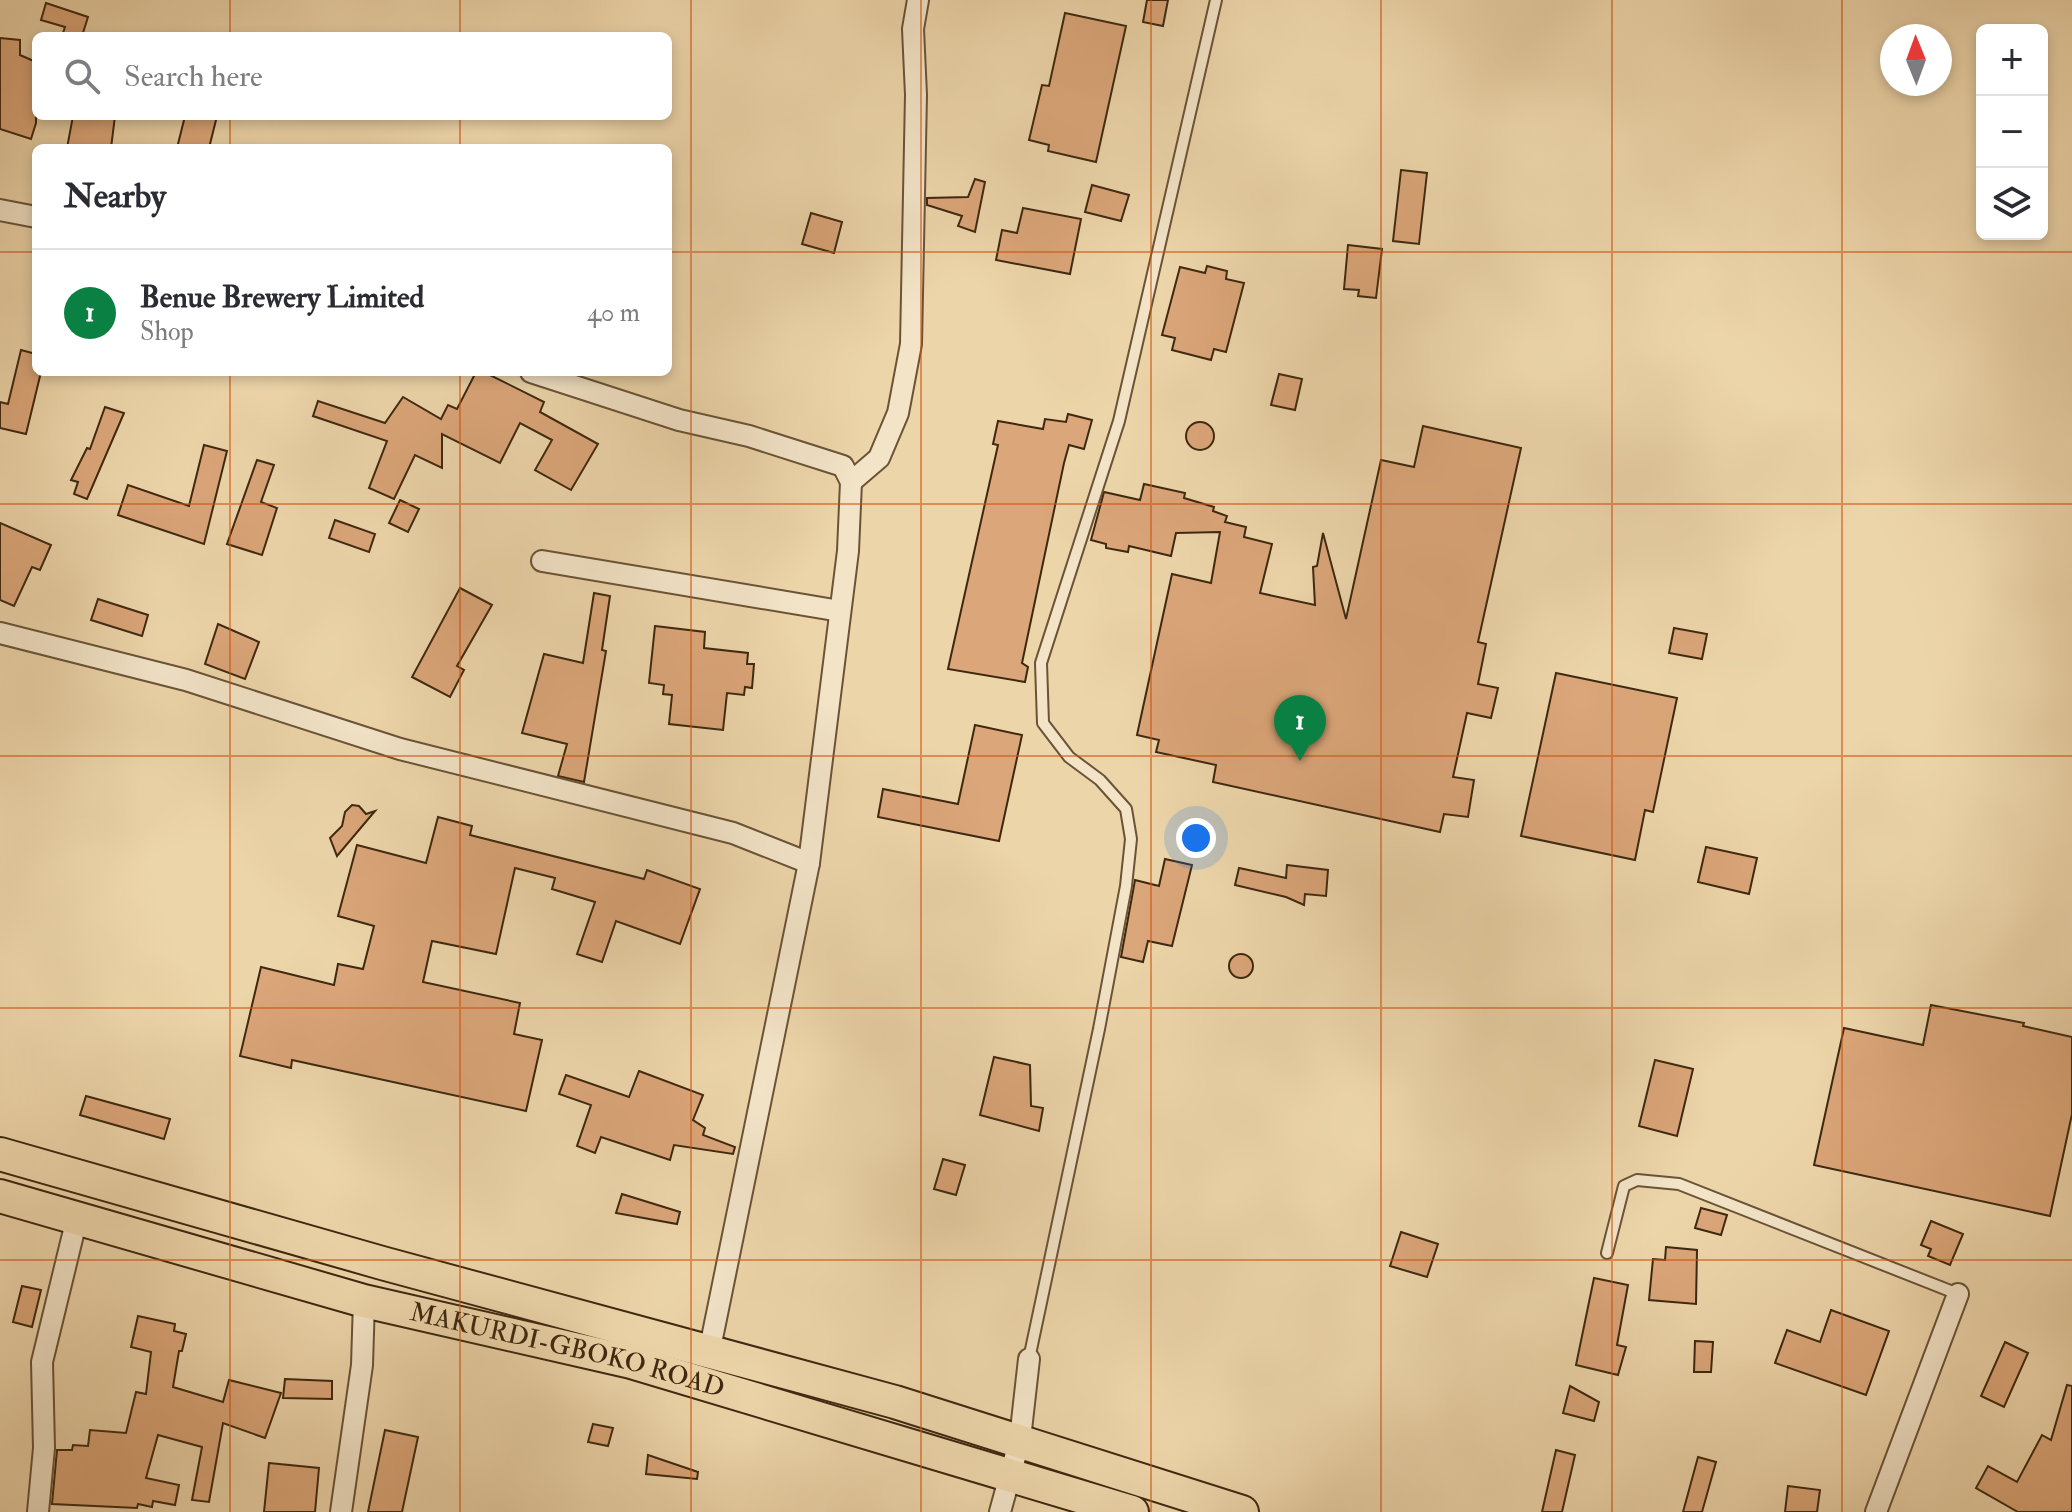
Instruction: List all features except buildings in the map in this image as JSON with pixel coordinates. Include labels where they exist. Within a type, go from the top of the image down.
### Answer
[{"type":"main road","points":[[0,1154],[709,1353],[895,1402],[1020,1439],[1242,1512]]},
{"type":"main road","name":"MAKURDI-GBOKO ROAD","points":[[0,1196],[364,1301],[631,1362],[1132,1512]]},
{"type":"street","points":[[851,482],[879,458],[898,413],[911,344],[916,95],[913,29],[918,0]]},
{"type":"street","points":[[0,210],[32,216]]},
{"type":"street","points":[[543,376],[679,420],[749,436],[843,466],[851,482],[848,551],[809,863],[709,1353]]},
{"type":"street","points":[[542,561],[840,611]]},
{"type":"street","points":[[0,633],[186,680],[400,749],[733,833],[809,863]]},
{"type":"street","points":[[38,1512],[44,1448],[42,1362],[77,1218]]},
{"type":"street","points":[[1876,1512],[1958,1294]]},
{"type":"street","points":[[341,1512],[362,1365],[364,1301]]},
{"type":"street","points":[[1000,1512],[1013,1475],[1020,1439],[1029,1359]]},
{"type":"lane","points":[[1029,1359],[1099,1029],[1126,886],[1131,839],[1126,809],[1100,780],[1069,757],[1043,723],[1041,663],[1119,421],[1216,0]]},
{"type":"lane","points":[[1607,1253],[1624,1186],[1637,1180],[1679,1184],[1958,1294]]},
{"type":"place","name":"Benue Brewery Limited","points":[[1300,761]]}]
